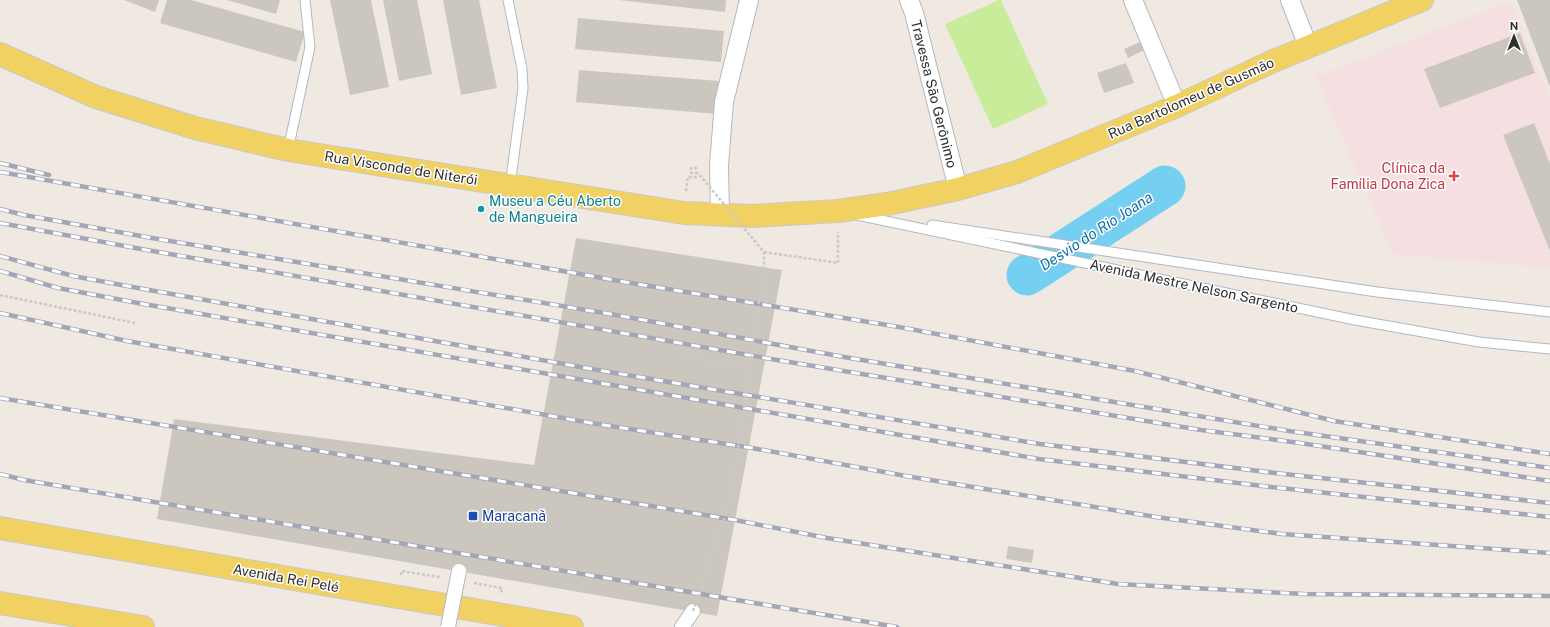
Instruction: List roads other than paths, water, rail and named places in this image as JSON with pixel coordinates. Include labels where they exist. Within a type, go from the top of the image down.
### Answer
[{"type":"main road","name":"Rua Bartolomeu de Gusmão","points":[[958,189],[1017,172],[1064,154],[1176,106],[1308,46],[1422,0]]},
{"type":"main road","name":"Rua Visconde de Niterói","points":[[0,54],[96,97],[195,128],[288,150],[684,213],[720,216],[751,216],[838,211],[923,197],[958,189]]},
{"type":"main road","name":"Avenida Rei Pelé","points":[[0,528],[572,627]]},
{"type":"main road","points":[[0,603],[144,627]]},
{"type":"street","points":[[720,216],[719,165],[724,102],[749,0]]},
{"type":"street","name":"Travessa São Gerônimo","points":[[909,0],[958,189]]},
{"type":"street","points":[[1133,0],[1176,106]]},
{"type":"street","points":[[1290,0],[1308,46]]},
{"type":"street","points":[[448,627],[459,571]]},
{"type":"street","points":[[682,627],[693,611]]},
{"type":"lane","points":[[288,150],[310,47],[305,0]]},
{"type":"lane","points":[[508,0],[522,70],[523,88],[510,186]]},
{"type":"lane","name":"Avenida Mestre Nelson Sargento","points":[[838,211],[1377,292],[1550,312]]},
{"type":"lane","name":"Avenida Mestre Nelson Sargento","points":[[838,211],[1355,320],[1479,342],[1550,349]]},
{"type":"waterway","name":"Desvio do Rio Joana","points":[[1027,275],[1165,186]]},
{"type":"railway","points":[[0,163],[49,175]]},
{"type":"railway","points":[[0,172],[625,282],[899,327],[1135,371],[1334,421],[1550,454]]},
{"type":"railway","points":[[0,209],[24,215],[152,238],[616,315],[844,357],[1289,431],[1550,468]]},
{"type":"railway","points":[[0,223],[771,359],[1201,430],[1300,443],[1550,481]]},
{"type":"railway","points":[[0,256],[73,276],[138,288],[603,371],[1040,444],[1275,473],[1550,503]]},
{"type":"railway","points":[[0,271],[58,288],[138,303],[1039,459],[1271,487],[1550,517]]},
{"type":"railway","points":[[0,313],[127,341],[591,423],[752,448],[906,476],[1156,517],[1282,534],[1550,553]]},
{"type":"railway","points":[[0,398],[735,520],[827,538],[1118,584],[1304,594],[1550,596]]},
{"type":"railway","points":[[0,474],[24,480],[897,627]]},
{"type":"place","name":"Clínica da Família Dona Zica","points":[[1454,176]]},
{"type":"place","name":"Museu a Céu Aberto de Mangueira","points":[[481,209]]},
{"type":"place","name":"Maracanã","points":[[473,516]]}]
